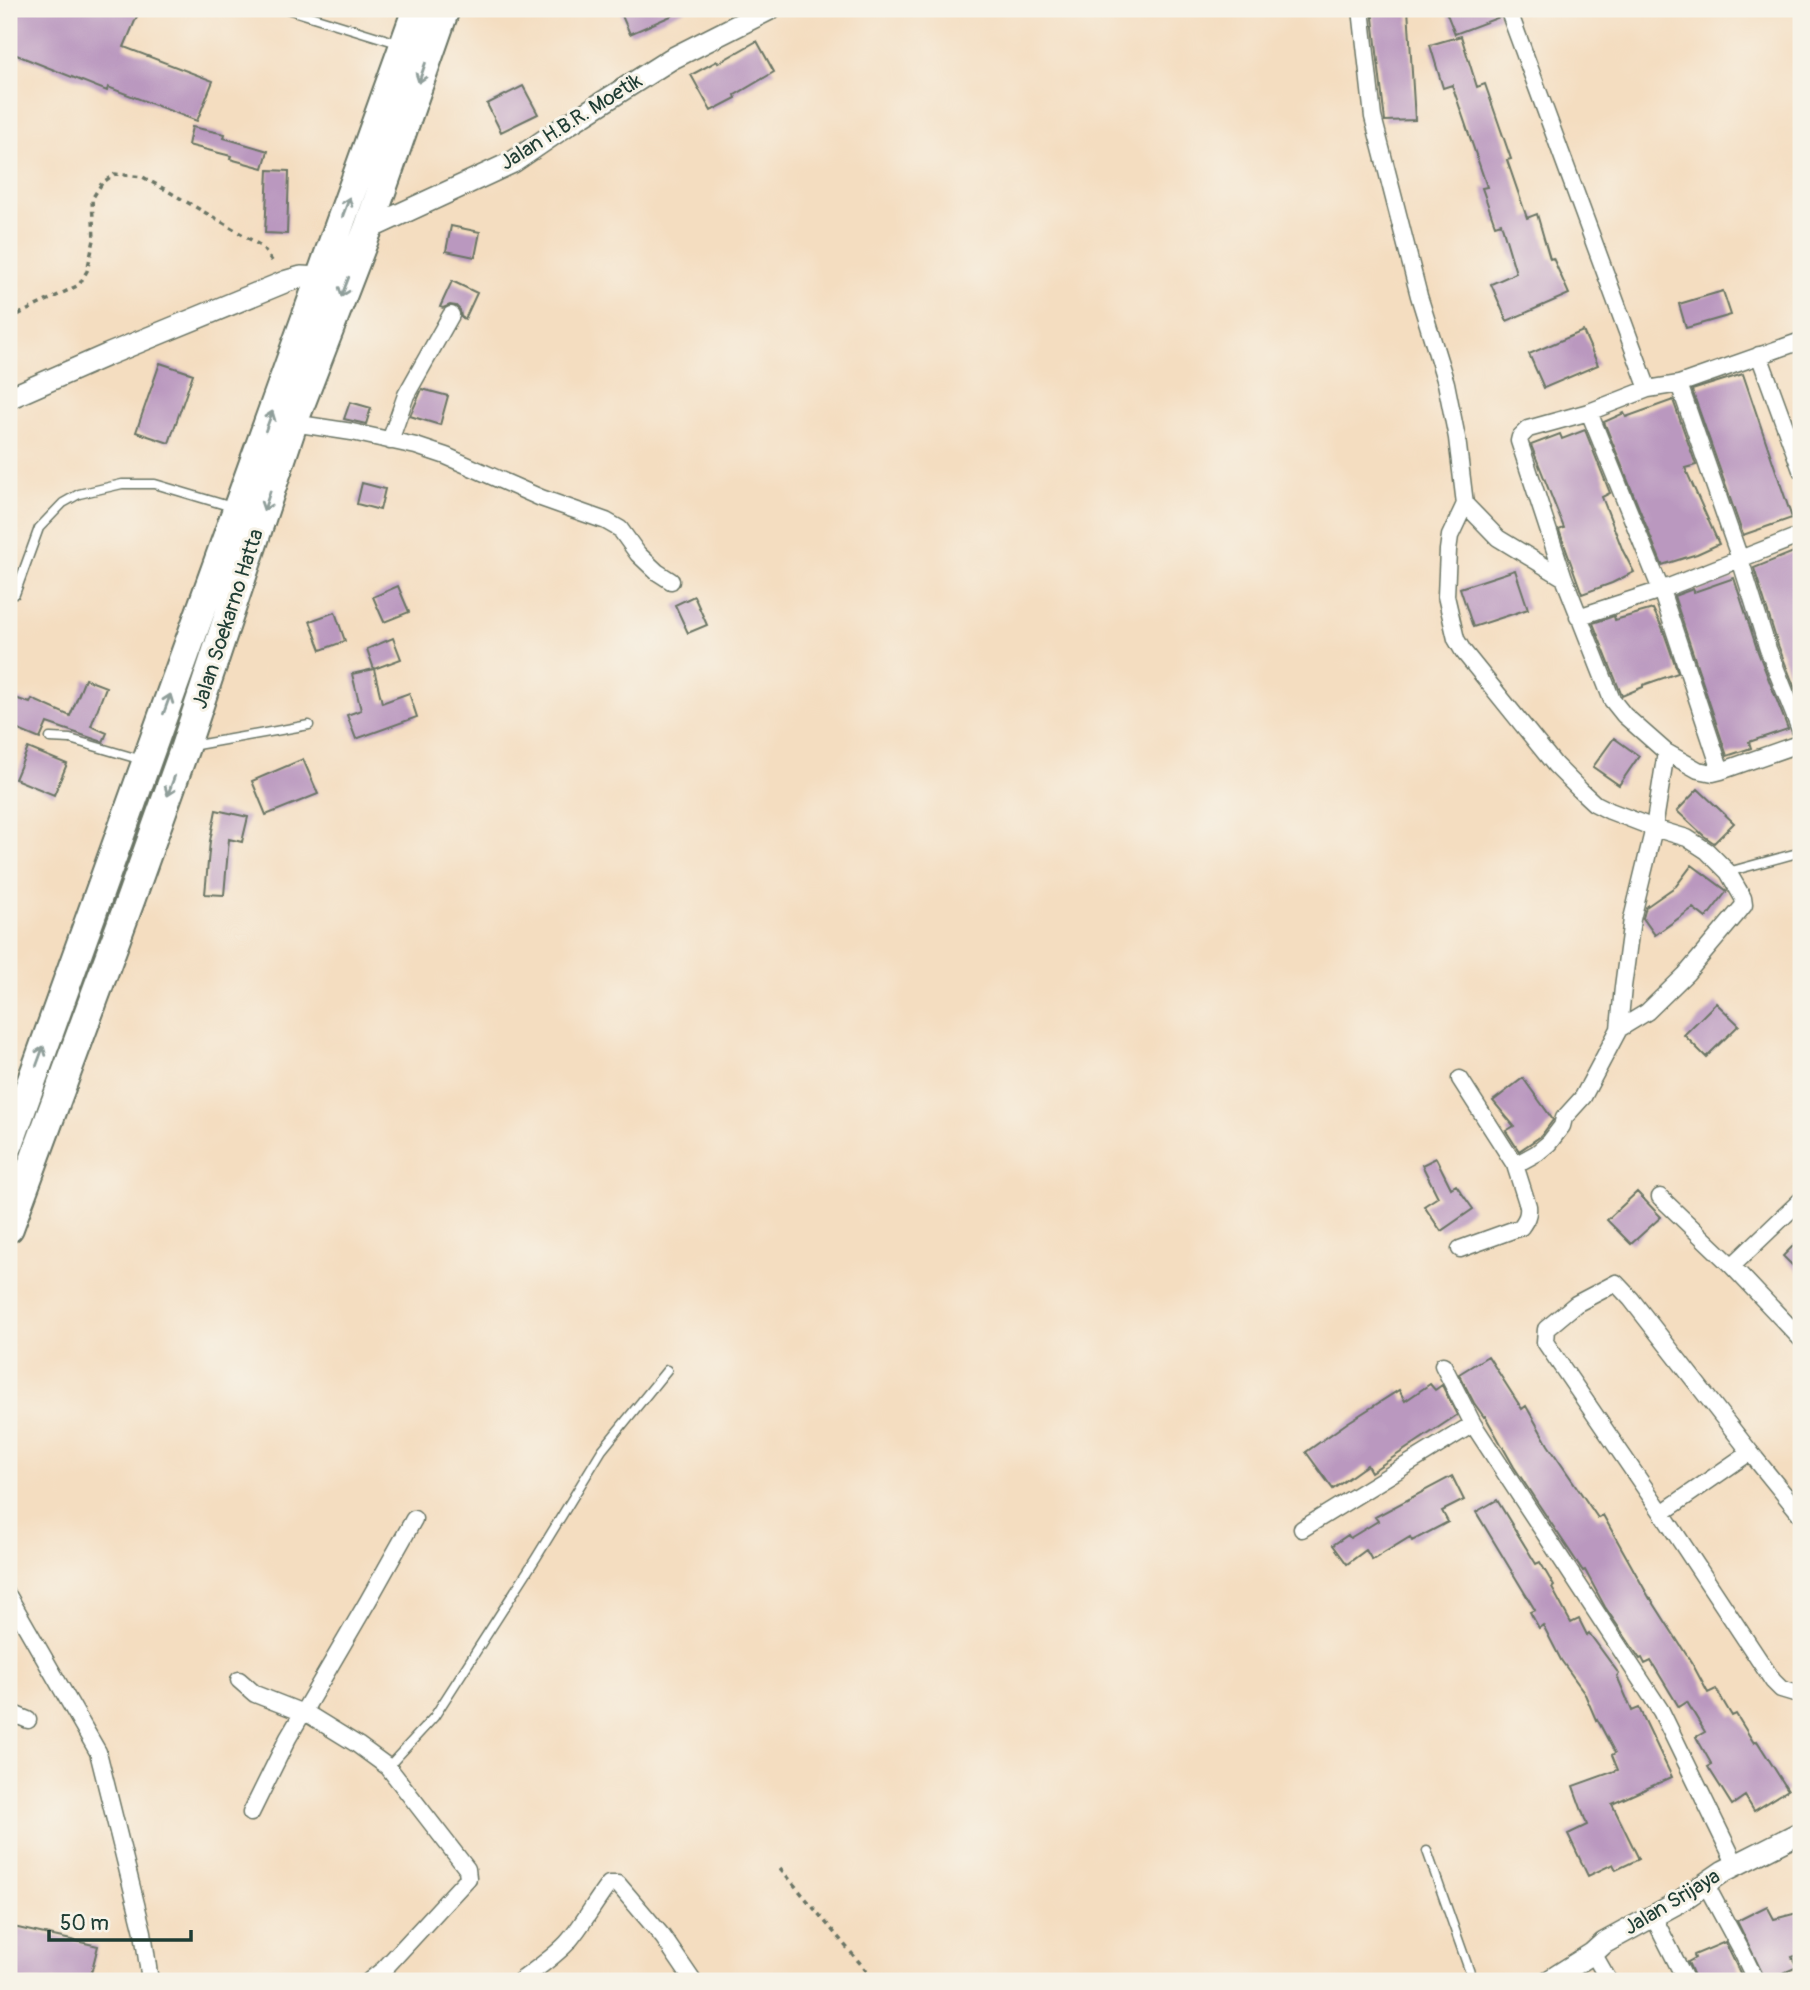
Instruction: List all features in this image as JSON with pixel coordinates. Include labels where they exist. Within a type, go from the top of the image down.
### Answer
[{"type":"highway","name":"Jalan Soekarno Hatta","points":[[9,1144],[417,9]]},
{"type":"highway","name":"Jalan Soekarno Hatta","points":[[9,1228],[185,747],[293,423],[368,229],[444,9]]},
{"type":"street","name":"Jalan H.B.R. Moetik","points":[[368,229],[513,162],[671,59],[770,9]]},
{"type":"street","points":[[1361,9],[1373,117],[1419,296],[1446,383],[1457,438],[1465,504],[1450,536],[1446,596],[1456,639],[1555,765],[1594,803],[1654,828],[1687,838],[1707,851],[1728,872],[1743,898],[1744,905],[1741,910],[1686,974],[1647,1013],[1619,1029]]},
{"type":"street","points":[[1508,9],[1648,389]]},
{"type":"street","points":[[9,398],[287,281],[300,277],[320,278]]},
{"type":"street","points":[[390,441],[406,395],[451,315]]},
{"type":"street","points":[[1801,341],[1679,384],[1648,389],[1589,412],[1528,429],[1519,441],[1563,578],[1612,700],[1624,715],[1666,752],[1698,771],[1721,771],[1801,743]]},
{"type":"street","points":[[1759,355],[1801,470]]},
{"type":"street","points":[[1679,384],[1740,559],[1768,649],[1801,732]]},
{"type":"street","points":[[1589,412],[1661,590],[1721,771]]},
{"type":"street","points":[[293,423],[352,432],[446,456],[541,498],[616,525],[646,562],[671,581]]},
{"type":"street","points":[[1465,504],[1498,538],[1563,578]]},
{"type":"street","points":[[1578,617],[1661,590],[1801,535]]},
{"type":"street","points":[[1515,1165],[1537,1153],[1562,1126],[1564,1118],[1583,1097],[1619,1029],[1632,919],[1654,828],[1666,752]]},
{"type":"street","points":[[1460,1079],[1515,1165],[1529,1213],[1521,1227],[1460,1250]]},
{"type":"street","points":[[1660,1197],[1732,1265],[1801,1339]]},
{"type":"street","points":[[1732,1265],[1801,1200]]},
{"type":"street","points":[[1801,1515],[1616,1283],[1576,1304],[1546,1329],[1545,1342],[1773,1681],[1781,1689],[1801,1695]]},
{"type":"street","points":[[1443,1366],[1473,1424],[1661,1711],[1736,1865]]},
{"type":"street","points":[[1302,1529],[1473,1424]]},
{"type":"street","points":[[1662,1513],[1750,1452]]},
{"type":"street","points":[[251,1813],[303,1712],[414,1519]]},
{"type":"street","points":[[9,1597],[98,1752],[142,1932],[149,1981]]},
{"type":"street","points":[[239,1680],[255,1694],[303,1712],[358,1745],[388,1767],[467,1869],[469,1875],[384,1969],[369,1981]]},
{"type":"street","points":[[9,1712],[28,1720]]},
{"type":"street","name":"Jalan Srijaya","points":[[1549,1981],[1593,1954],[1604,1943],[1679,1902],[1705,1883],[1801,1832]]},
{"type":"street","points":[[520,1981],[565,1945],[612,1883],[618,1884],[663,1937],[693,1981]]},
{"type":"street","points":[[1705,1883],[1756,1981]]},
{"type":"street","points":[[1653,1916],[1686,1981]]},
{"type":"street","points":[[1593,1954],[1609,1981]]},
{"type":"lane","points":[[287,9],[404,45]]},
{"type":"lane","points":[[15,594],[39,528],[63,503],[79,494],[122,484],[155,484],[238,509]]},
{"type":"lane","points":[[185,747],[309,725]]},
{"type":"lane","points":[[50,738],[70,739],[147,761]]},
{"type":"lane","points":[[1728,872],[1801,852]]},
{"type":"lane","points":[[388,1767],[434,1717],[529,1570],[602,1450],[667,1370]]},
{"type":"lane","points":[[1427,1851],[1473,1981]]},
{"type":"path","points":[[9,319],[79,285],[87,271],[94,240],[92,200],[102,183],[115,174],[142,177],[261,246],[287,281]]},
{"type":"path","points":[[780,1868],[875,1981]]},
{"type":"building","points":[[9,9],[140,9],[124,47],[213,81],[197,121],[108,87],[107,91],[9,52]]},
{"type":"building","points":[[619,9],[687,9],[630,34]]},
{"type":"building","points":[[1372,9],[1408,9],[1415,120],[1385,121]]},
{"type":"building","points":[[1445,9],[1498,9],[1500,17],[1455,34]]},
{"type":"building","points":[[1461,36],[1477,87],[1485,84],[1511,159],[1507,160],[1527,218],[1537,214],[1550,259],[1553,258],[1569,294],[1507,321],[1491,284],[1516,273],[1501,223],[1495,225],[1482,188],[1487,187],[1452,85],[1443,88],[1430,45]]},
{"type":"building","points":[[757,41],[774,72],[735,95],[736,98],[711,111],[691,75]]},
{"type":"building","points":[[523,86],[538,114],[501,132],[487,104]]},
{"type":"building","points":[[192,127],[225,134],[224,138],[268,151],[263,168],[188,145]]},
{"type":"building","points":[[268,170],[289,171],[287,234],[265,233]]},
{"type":"building","points":[[451,226],[480,232],[475,257],[446,251]]},
{"type":"building","points":[[452,281],[477,293],[465,319],[461,317],[456,306],[440,307]]},
{"type":"building","points":[[1723,291],[1731,315],[1686,328],[1679,304]]},
{"type":"building","points":[[1583,331],[1598,365],[1544,388],[1529,354]]},
{"type":"building","points":[[160,363],[193,374],[169,443],[136,432]]},
{"type":"building","points":[[1743,374],[1792,518],[1743,535],[1692,390]]},
{"type":"building","points":[[422,389],[448,396],[440,425],[410,416]]},
{"type":"building","points":[[1673,400],[1696,465],[1685,468],[1719,544],[1662,565],[1604,422],[1624,413],[1626,417]]},
{"type":"building","points":[[350,402],[371,408],[366,424],[344,419]]},
{"type":"building","points":[[1585,430],[1610,493],[1602,497],[1634,572],[1582,594],[1559,530],[1564,528],[1531,445],[1560,434],[1562,439]]},
{"type":"building","points":[[362,483],[385,489],[380,510],[357,504]]},
{"type":"building","points":[[1801,549],[1801,704],[1778,645],[1754,568]]},
{"type":"building","points":[[1515,570],[1528,609],[1473,627],[1460,588]]},
{"type":"building","points":[[1734,578],[1758,652],[1788,729],[1749,742],[1751,748],[1727,756],[1674,596]]},
{"type":"building","points":[[398,586],[409,612],[384,622],[373,597]]},
{"type":"building","points":[[694,596],[707,625],[688,633],[675,605]]},
{"type":"building","points":[[1653,609],[1678,673],[1643,685],[1622,696],[1593,623]]},
{"type":"building","points":[[335,612],[345,641],[321,650],[310,621]]},
{"type":"building","points":[[393,638],[401,659],[374,669],[367,649]]},
{"type":"building","points":[[374,669],[382,703],[409,693],[417,717],[356,739],[347,715],[361,710],[352,674]]},
{"type":"building","points":[[85,679],[106,687],[91,726],[107,733],[103,742],[47,723],[40,739],[9,726],[9,696],[30,703],[32,699],[70,716]]},
{"type":"building","points":[[1614,738],[1639,756],[1619,785],[1593,767]]},
{"type":"building","points":[[28,748],[67,764],[54,795],[15,779]]},
{"type":"building","points":[[303,759],[318,794],[266,815],[252,781]]},
{"type":"building","points":[[1698,789],[1734,823],[1714,843],[1677,811]]},
{"type":"building","points":[[216,810],[248,817],[242,842],[229,839],[224,895],[205,894]]},
{"type":"building","points":[[1692,865],[1727,891],[1706,918],[1693,908],[1655,935],[1643,918],[1646,907],[1676,886]]},
{"type":"building","points":[[1716,1003],[1739,1025],[1706,1057],[1684,1035]]},
{"type":"building","points":[[1523,1078],[1553,1120],[1541,1136],[1519,1151],[1506,1131],[1514,1126],[1493,1101]]},
{"type":"building","points":[[1436,1158],[1451,1188],[1456,1185],[1473,1209],[1441,1231],[1424,1206],[1438,1197],[1422,1165]]},
{"type":"building","points":[[1637,1192],[1661,1217],[1631,1244],[1607,1220]]},
{"type":"building","points":[[1801,1238],[1801,1274],[1783,1256]]},
{"type":"building","points":[[1488,1356],[1522,1409],[1526,1406],[1548,1445],[1598,1518],[1603,1515],[1650,1599],[1708,1693],[1716,1689],[1732,1716],[1736,1714],[1754,1743],[1757,1741],[1788,1790],[1754,1811],[1745,1796],[1732,1805],[1708,1767],[1712,1765],[1696,1737],[1705,1732],[1687,1702],[1679,1707],[1651,1661],[1645,1664],[1642,1658],[1640,1659],[1605,1607],[1585,1570],[1583,1571],[1537,1502],[1485,1416],[1474,1403],[1459,1374]]},
{"type":"building","points":[[1430,1384],[1435,1390],[1442,1385],[1457,1415],[1371,1472],[1367,1465],[1333,1489],[1306,1452],[1399,1390],[1405,1401]]},
{"type":"building","points":[[1452,1476],[1464,1500],[1442,1511],[1448,1522],[1412,1541],[1410,1537],[1372,1560],[1366,1550],[1347,1564],[1333,1545],[1378,1521],[1375,1517]]},
{"type":"building","points":[[1497,1500],[1536,1564],[1540,1562],[1571,1623],[1579,1619],[1587,1635],[1589,1633],[1619,1674],[1617,1676],[1632,1711],[1639,1708],[1672,1777],[1612,1804],[1639,1859],[1616,1870],[1613,1864],[1588,1876],[1568,1834],[1587,1825],[1573,1786],[1618,1770],[1612,1755],[1615,1753],[1584,1692],[1561,1660],[1543,1625],[1539,1628],[1530,1612],[1535,1610],[1476,1512]]},
{"type":"building","points":[[1767,1906],[1774,1919],[1801,1912],[1801,1954],[1792,1957],[1797,1967],[1766,1981],[1737,1921]]},
{"type":"building","points":[[9,1926],[98,1946],[89,1981],[9,1981]]},
{"type":"building","points":[[1725,1942],[1744,1981],[1696,1981],[1688,1962],[1695,1958],[1694,1955]]}]
